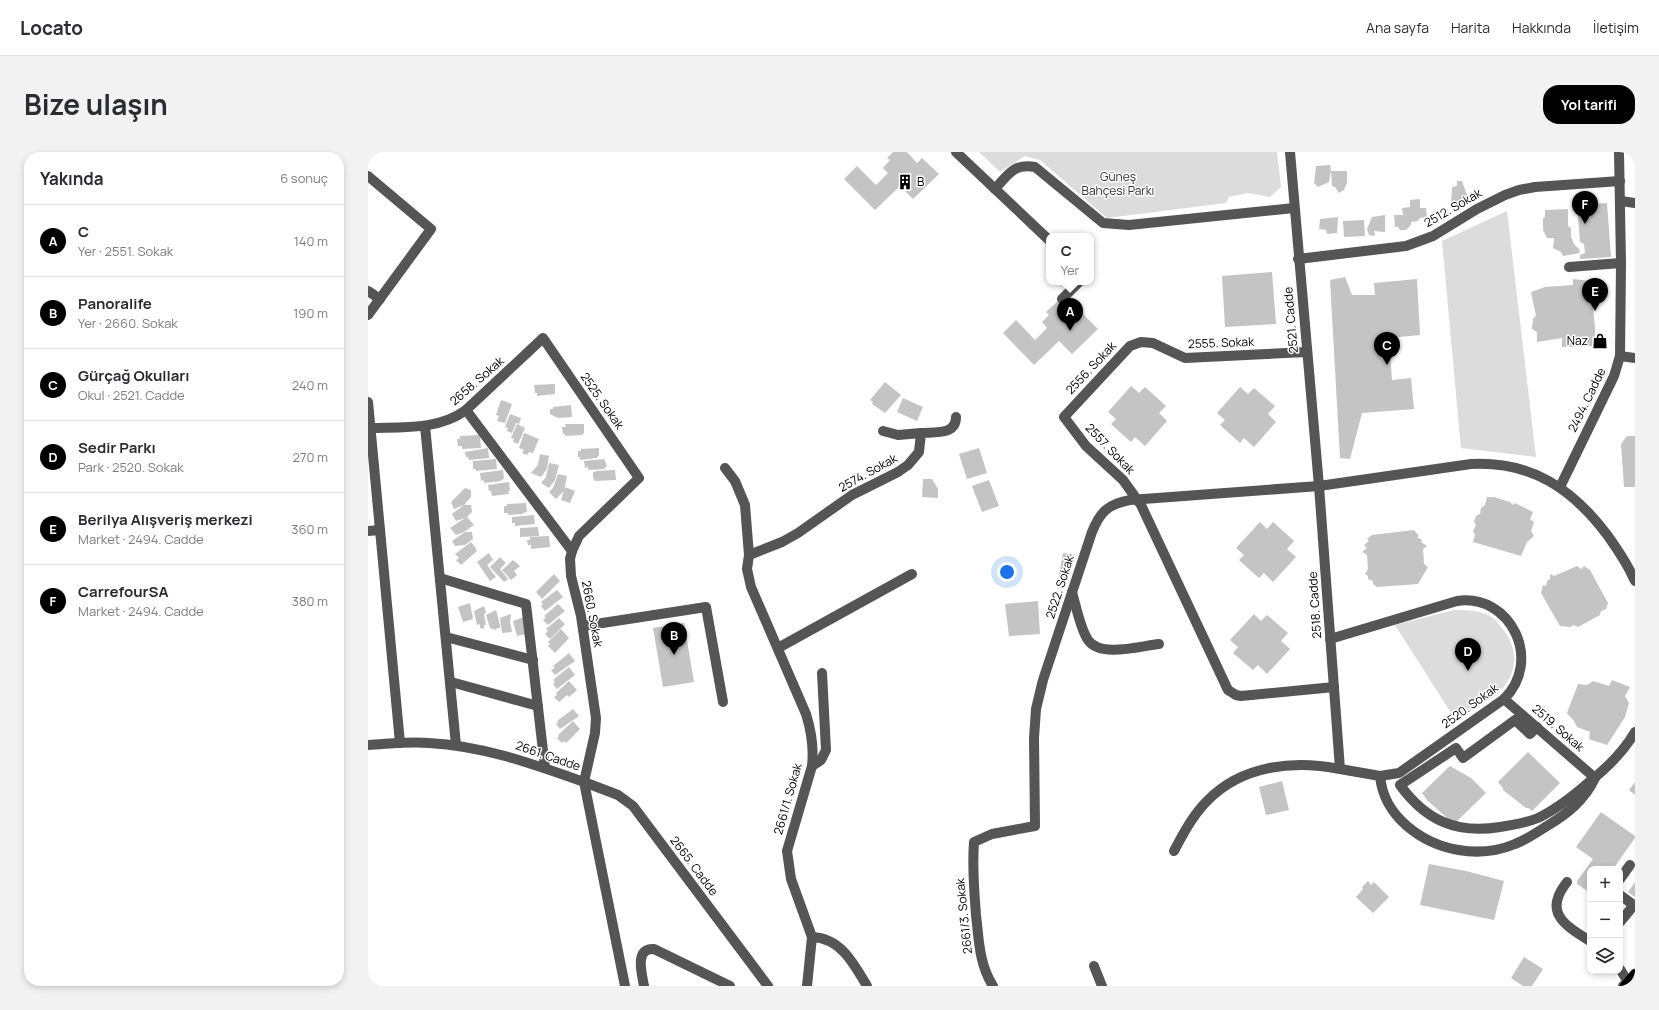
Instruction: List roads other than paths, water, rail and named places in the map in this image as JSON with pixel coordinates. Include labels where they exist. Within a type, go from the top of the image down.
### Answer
[{"type":"main road","points":[[1626,985],[1635,974]]},
{"type":"street","points":[[956,152],[1046,237]]},
{"type":"street","name":"2521. Cadde","points":[[1290,152],[1298,259],[1319,486]]},
{"type":"street","name":"2494. Cadde","points":[[1560,487],[1614,376],[1620,356],[1621,201],[1619,152]]},
{"type":"street","points":[[995,189],[1014,169],[1024,166],[1035,167],[1103,223],[1110,225],[1294,208]]},
{"type":"street","points":[[368,176],[431,229],[368,315]]},
{"type":"street","name":"2512. Sokak","points":[[1298,259],[1406,246],[1433,236],[1477,209],[1504,195],[1519,190],[1535,187],[1620,181]]},
{"type":"street","points":[[1621,201],[1635,204]]},
{"type":"street","points":[[1569,267],[1621,263]]},
{"type":"street","points":[[1062,298],[1076,285]]},
{"type":"street","points":[[368,291],[380,299]]},
{"type":"street","name":"2658. Sokak","points":[[371,428],[425,426],[449,420],[466,410],[543,338]]},
{"type":"street","name":"2525. Sokak","points":[[543,338],[639,478]]},
{"type":"street","name":"2555. Sokak","points":[[1141,342],[1157,344],[1185,358],[1307,352]]},
{"type":"street","name":"2556. Sokak","points":[[1064,417],[1130,346],[1141,342]]},
{"type":"street","points":[[1620,356],[1635,358]]},
{"type":"street","points":[[368,402],[400,743]]},
{"type":"street","points":[[466,410],[572,551]]},
{"type":"street","points":[[883,431],[898,434],[950,430],[954,426],[956,416]]},
{"type":"street","name":"2557. Sokak","points":[[1064,417],[1086,446],[1123,480],[1138,499],[1151,523],[1228,690],[1236,696],[1241,696],[1334,687]]},
{"type":"street","points":[[425,426],[456,745]]},
{"type":"street","name":"2574. Sokak","points":[[750,555],[798,533],[852,495],[908,466],[919,452],[922,433]]},
{"type":"street","points":[[1319,486],[1472,464],[1509,466],[1522,470],[1560,487],[1578,500],[1595,519],[1618,551],[1635,581]]},
{"type":"street","name":"2661/1. Sokak","points":[[725,468],[735,481],[745,506],[750,555],[747,569],[751,587],[806,714],[811,739],[812,766],[787,851],[791,879],[812,937],[807,986]]},
{"type":"street","name":"2660. Sokak","points":[[584,782],[595,733],[596,718],[583,626],[571,576],[570,559],[579,536],[639,478]]},
{"type":"street","name":"2522. Sokak","points":[[974,842],[992,834],[1035,826],[1034,738],[1036,709],[1043,680],[1092,532],[1100,516],[1106,509],[1121,502],[1138,499],[1319,486]]},
{"type":"street","name":"2518. Cadde","points":[[1319,486],[1340,769]]},
{"type":"street","points":[[368,531],[380,530]]},
{"type":"street","points":[[778,648],[912,574]]},
{"type":"street","points":[[440,578],[526,604],[545,768]]},
{"type":"street","points":[[1072,592],[1084,632],[1088,640],[1094,646],[1103,650],[1114,650],[1159,644]]},
{"type":"street","name":"2520. Sokak","points":[[1330,639],[1457,600],[1467,599],[1478,600],[1488,604],[1504,616],[1516,632],[1521,659],[1519,676],[1516,684],[1504,699],[1399,772],[1380,776]]},
{"type":"street","points":[[583,626],[706,607],[723,702]]},
{"type":"street","points":[[446,637],[532,660]]},
{"type":"street","points":[[812,766],[824,757],[826,750],[822,673]]},
{"type":"street","points":[[450,682],[538,706]]},
{"type":"street","name":"2519. Sokak","points":[[1504,699],[1595,778]]},
{"type":"street","points":[[1537,727],[1530,734],[1515,720],[1463,758],[1456,748],[1400,785],[1408,796],[1436,819],[1447,824],[1460,828],[1480,829],[1511,826],[1538,818],[1565,802],[1595,778],[1620,755],[1635,732]]},
{"type":"street","name":"2661. Cadde","points":[[368,745],[428,742],[456,745],[500,754],[584,782],[625,986]]},
{"type":"street","points":[[1174,852],[1185,831],[1207,801],[1224,786],[1257,770],[1299,765],[1320,765],[1380,776],[1381,787],[1385,799],[1392,810],[1413,831],[1446,848],[1464,851],[1498,850],[1515,845],[1530,837],[1562,816],[1583,799],[1595,778]]},
{"type":"street","name":"2665. Cadde","points":[[584,782],[618,795],[633,806],[768,986]]},
{"type":"street","name":"2661/3. Sokak","points":[[974,842],[973,882],[979,946],[982,963],[993,986]]},
{"type":"street","points":[[1623,875],[1630,865]]},
{"type":"street","points":[[1567,882],[1559,892],[1556,901],[1557,913],[1562,921],[1587,939]]},
{"type":"street","points":[[1623,897],[1634,906],[1623,919]]},
{"type":"street","points":[[812,937],[826,939],[834,943],[848,957],[867,986]]},
{"type":"street","points":[[644,986],[640,961],[644,954],[650,949],[654,949],[730,986]]},
{"type":"street","points":[[1094,966],[1102,986]]},
{"type":"street","points":[[1622,974],[1626,985]]},
{"type":"place","name":"B","points":[[905,182]]},
{"type":"place","name":"CarrefourSA","points":[[1585,224]]},
{"type":"place","name":"Berilya Alışveriş merkezi","points":[[1595,311]]},
{"type":"place","name":"C","points":[[1070,331]]},
{"type":"place","name":"Naz","points":[[1600,341]]},
{"type":"place","name":"Gürçağ Okulları","points":[[1387,365]]},
{"type":"place","name":"Panoralife","points":[[674,655]]},
{"type":"place","name":"Sedir Parkı","points":[[1468,671]]},
{"type":"park label","name":"Güneş Bahçesi Parkı","points":[[1118,184]]}]
